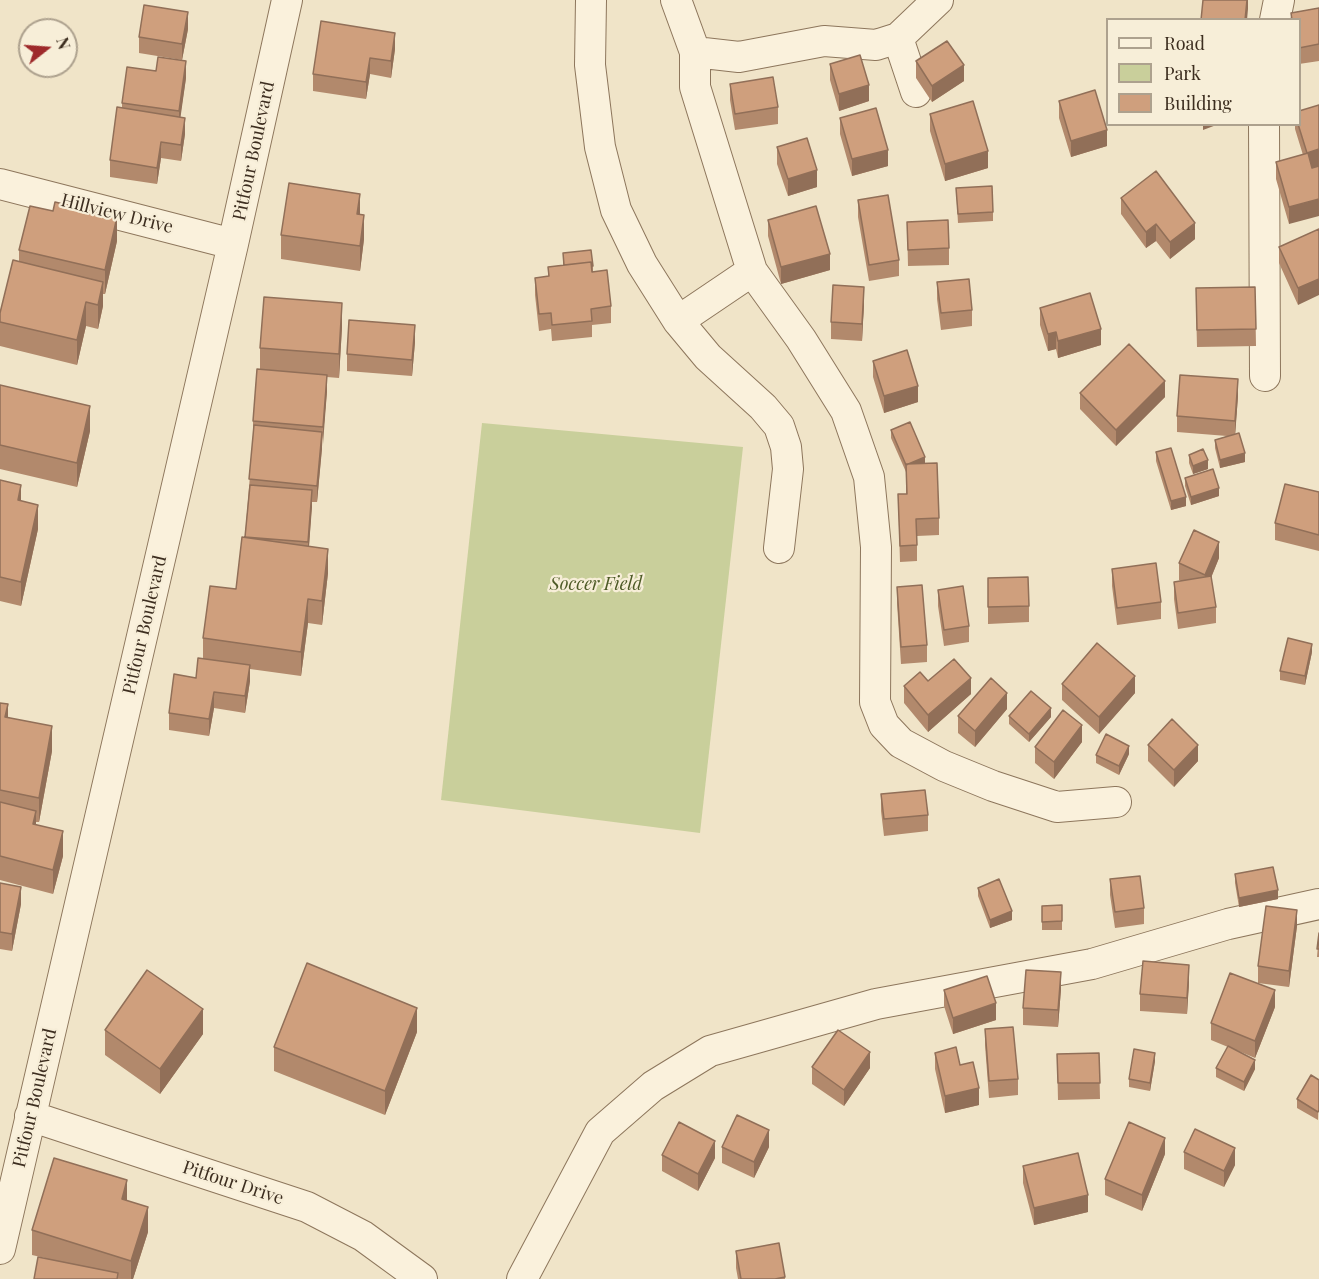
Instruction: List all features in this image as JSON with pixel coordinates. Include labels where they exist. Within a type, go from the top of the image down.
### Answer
[{"type":"street","name":"Pitfour Boulevard","points":[[0,1249],[233,244],[287,0]]},
{"type":"street","points":[[591,0],[590,65],[600,147],[616,210],[642,264],[678,321],[708,357],[764,407],[779,426],[786,447],[788,470],[779,548]]},
{"type":"street","points":[[676,0],[695,52],[695,87],[752,271],[801,339],[846,411],[869,477],[876,547],[875,702],[884,725],[901,743],[944,766],[993,786],[1057,807],[1116,802]]},
{"type":"street","points":[[695,52],[739,57],[824,41],[876,45],[898,38],[938,0]]},
{"type":"street","points":[[1275,18],[1279,0]]},
{"type":"street","points":[[898,38],[915,92]]},
{"type":"street","points":[[1264,126],[1265,376]]},
{"type":"street","name":"Hillview Drive","points":[[0,184],[233,244]]},
{"type":"street","points":[[678,321],[752,271]]},
{"type":"street","points":[[522,1279],[600,1132],[653,1086],[710,1051],[876,1004],[1092,964],[1228,924],[1319,904]]},
{"type":"street","name":"Pitfour Drive","points":[[30,1116],[307,1207],[363,1236],[422,1279]]},
{"type":"green space","name":"Soccer Field","points":[[482,423],[743,447],[700,833],[441,800]]},
{"type":"building","points":[[1203,0],[1247,0],[1245,18],[1201,18]]},
{"type":"building","points":[[144,5],[188,12],[182,44],[139,37]]},
{"type":"building","points":[[1319,8],[1319,44],[1301,48],[1301,18],[1292,18],[1291,13]]},
{"type":"building","points":[[321,21],[395,33],[391,61],[370,58],[366,82],[313,74]]},
{"type":"building","points":[[947,41],[964,65],[932,86],[916,61]]},
{"type":"building","points":[[860,55],[869,85],[839,94],[830,64]]},
{"type":"building","points":[[158,57],[186,61],[179,111],[122,103],[127,67],[156,71]]},
{"type":"building","points":[[773,77],[778,107],[735,114],[730,84]]},
{"type":"building","points":[[1095,90],[1107,130],[1071,141],[1059,101]]},
{"type":"building","points":[[973,101],[988,151],[945,164],[930,114]]},
{"type":"building","points":[[1319,105],[1319,149],[1307,153],[1299,126],[1301,126],[1301,110]]},
{"type":"building","points":[[117,107],[185,118],[181,145],[161,142],[157,168],[110,160]]},
{"type":"building","points":[[876,108],[888,150],[852,159],[840,118]]},
{"type":"building","points":[[807,138],[817,170],[788,179],[777,147]]},
{"type":"building","points":[[1308,153],[1312,168],[1319,166],[1319,199],[1289,207],[1276,162]]},
{"type":"building","points":[[1156,171],[1195,223],[1170,242],[1156,224],[1146,232],[1121,198]]},
{"type":"building","points":[[289,183],[360,194],[357,214],[364,215],[360,246],[281,235]]},
{"type":"building","points":[[992,186],[993,212],[958,214],[956,188]]},
{"type":"building","points":[[888,195],[899,260],[869,265],[858,200]]},
{"type":"building","points":[[55,202],[117,217],[105,270],[19,250],[30,206],[53,211]]},
{"type":"building","points":[[816,206],[830,254],[781,267],[768,220]]},
{"type":"building","points":[[948,220],[949,248],[908,250],[907,222]]},
{"type":"building","points":[[1319,229],[1319,279],[1298,288],[1279,247]]},
{"type":"building","points":[[591,250],[593,266],[591,262],[564,265],[563,253]]},
{"type":"building","points":[[13,260],[103,282],[98,305],[86,302],[77,340],[0,322],[0,313]]},
{"type":"building","points":[[591,262],[592,272],[607,270],[611,306],[591,309],[592,321],[552,325],[551,313],[539,314],[535,278],[549,276],[548,267]]},
{"type":"building","points":[[969,279],[972,310],[941,313],[937,282]]},
{"type":"building","points":[[833,285],[864,287],[862,324],[831,322]]},
{"type":"building","points":[[1255,287],[1256,329],[1197,330],[1196,288]]},
{"type":"building","points":[[1090,293],[1101,329],[1058,341],[1056,332],[1048,334],[1040,308]]},
{"type":"building","points":[[264,297],[342,303],[339,354],[260,348]]},
{"type":"building","points":[[349,320],[415,325],[412,360],[347,354]]},
{"type":"building","points":[[1129,344],[1165,381],[1116,430],[1080,393]]},
{"type":"building","points":[[907,350],[918,386],[884,396],[873,361]]},
{"type":"building","points":[[257,369],[327,375],[323,427],[253,421]]},
{"type":"building","points":[[1180,375],[1238,379],[1235,421],[1177,416]]},
{"type":"building","points":[[0,385],[90,406],[77,463],[0,445]]},
{"type":"building","points":[[910,422],[925,457],[906,465],[891,430]]},
{"type":"building","points":[[254,425],[322,432],[317,486],[249,479]]},
{"type":"building","points":[[1239,433],[1245,453],[1220,460],[1215,440]]},
{"type":"building","points":[[1171,448],[1186,497],[1171,501],[1156,452]]},
{"type":"building","points":[[1203,449],[1208,460],[1193,466],[1189,455]]},
{"type":"building","points":[[937,463],[939,518],[916,519],[917,545],[900,546],[898,494],[907,494],[906,464]]},
{"type":"building","points":[[1213,469],[1219,488],[1191,497],[1185,478]]},
{"type":"building","points":[[0,480],[21,485],[18,500],[38,505],[21,582],[0,577]]},
{"type":"building","points":[[1285,484],[1319,492],[1319,535],[1275,523]]},
{"type":"building","points":[[250,485],[312,490],[308,542],[245,537]]},
{"type":"building","points":[[1194,530],[1219,542],[1205,575],[1179,563]]},
{"type":"building","points":[[242,537],[328,549],[322,601],[308,599],[301,652],[203,638],[210,586],[236,589]]},
{"type":"building","points":[[1156,563],[1161,602],[1117,608],[1112,569]]},
{"type":"building","points":[[1211,576],[1216,607],[1178,613],[1174,582]]},
{"type":"building","points":[[1028,577],[1029,606],[988,607],[988,578]]},
{"type":"building","points":[[922,585],[927,645],[901,647],[897,587]]},
{"type":"building","points":[[963,586],[969,626],[944,630],[938,590]]},
{"type":"building","points":[[1288,638],[1312,644],[1305,676],[1280,671]]},
{"type":"building","points":[[1097,643],[1135,676],[1099,717],[1062,684]]},
{"type":"building","points":[[198,658],[250,665],[245,696],[214,692],[209,719],[169,713],[174,674],[196,678]]},
{"type":"building","points":[[954,659],[971,678],[928,715],[904,686],[920,672],[928,681]]},
{"type":"building","points":[[991,678],[1007,693],[975,731],[958,716]]},
{"type":"building","points":[[1031,691],[1051,708],[1029,734],[1009,716]]},
{"type":"building","points":[[0,703],[8,704],[5,717],[52,726],[39,798],[0,790]]},
{"type":"building","points":[[1063,710],[1082,725],[1054,762],[1035,747]]},
{"type":"building","points":[[1172,719],[1198,745],[1174,770],[1148,745]]},
{"type":"building","points":[[1106,734],[1129,746],[1119,766],[1096,755]]},
{"type":"building","points":[[925,790],[928,815],[884,819],[881,794]]},
{"type":"building","points":[[0,802],[36,811],[33,824],[63,831],[53,870],[0,856]]},
{"type":"building","points":[[1273,867],[1278,890],[1239,898],[1235,874]]},
{"type":"building","points":[[1140,876],[1144,908],[1115,912],[1110,879]]},
{"type":"building","points":[[999,879],[1012,911],[990,920],[978,888]]},
{"type":"building","points":[[0,883],[21,887],[12,934],[0,932]]},
{"type":"building","points":[[1062,905],[1062,921],[1042,922],[1042,906]]},
{"type":"building","points":[[1266,906],[1297,910],[1289,971],[1258,966]]},
{"type":"building","points":[[1143,961],[1189,965],[1187,998],[1140,994]]},
{"type":"building","points":[[307,963],[417,1008],[385,1091],[274,1047]]},
{"type":"building","points":[[147,970],[203,1009],[160,1069],[105,1030]]},
{"type":"building","points":[[1026,970],[1061,972],[1058,1010],[1023,1008]]},
{"type":"building","points":[[1230,973],[1275,990],[1255,1041],[1211,1023]]},
{"type":"building","points":[[987,976],[996,1003],[953,1018],[944,990]]},
{"type":"building","points":[[1013,1027],[1018,1079],[989,1081],[985,1029]]},
{"type":"building","points":[[838,1030],[870,1052],[844,1090],[812,1067]]},
{"type":"building","points":[[1228,1046],[1255,1060],[1244,1082],[1216,1068]]},
{"type":"building","points":[[956,1047],[960,1065],[973,1062],[979,1088],[945,1096],[935,1053]]},
{"type":"building","points":[[1134,1049],[1155,1053],[1150,1083],[1129,1079]]},
{"type":"building","points":[[1099,1053],[1100,1083],[1058,1083],[1057,1054]]},
{"type":"building","points":[[1311,1075],[1319,1080],[1318,1112],[1297,1099]]},
{"type":"building","points":[[737,1115],[769,1130],[754,1162],[722,1147]]},
{"type":"building","points":[[679,1122],[715,1141],[698,1174],[662,1155]]},
{"type":"building","points":[[1129,1122],[1165,1138],[1142,1195],[1105,1179]]},
{"type":"building","points":[[1195,1129],[1235,1148],[1224,1171],[1184,1152]]},
{"type":"building","points":[[1078,1153],[1088,1195],[1034,1208],[1023,1166]]},
{"type":"building","points":[[54,1158],[127,1180],[122,1199],[148,1207],[131,1261],[32,1230]]},
{"type":"building","points":[[779,1243],[785,1277],[741,1279],[736,1251]]},
{"type":"building","points":[[38,1257],[118,1273],[117,1279],[34,1279]]}]
